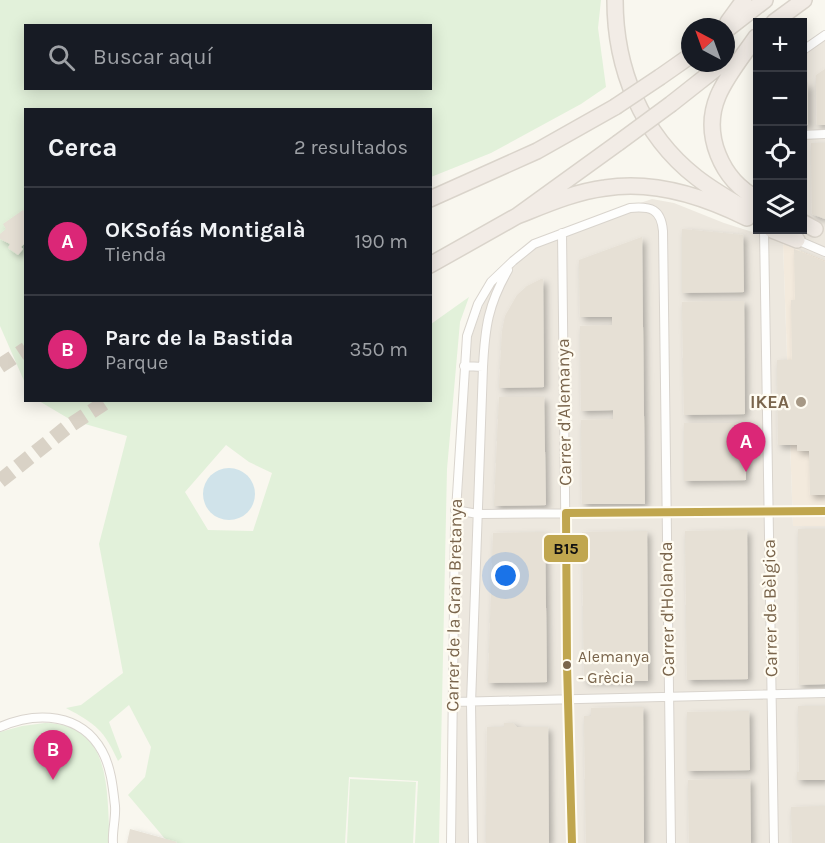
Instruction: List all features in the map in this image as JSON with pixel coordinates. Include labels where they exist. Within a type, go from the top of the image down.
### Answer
[{"type":"highway","points":[[615,0],[622,66],[636,105],[655,134],[677,160],[702,182],[753,213]]},
{"type":"highway","points":[[732,18],[744,0]]},
{"type":"highway","points":[[735,21],[765,0]]},
{"type":"highway","points":[[779,18],[804,0]]},
{"type":"highway","points":[[735,53],[753,39]]},
{"type":"highway","points":[[753,42],[722,88],[714,110],[713,131],[714,144],[725,169],[735,181],[753,195]]},
{"type":"highway","points":[[432,198],[537,151],[615,107],[681,62]]},
{"type":"highway","points":[[432,265],[517,216],[711,72]]},
{"type":"highway","points":[[517,216],[586,192],[632,185],[661,188],[696,198],[753,221]]},
{"type":"highway","points":[[737,202],[753,207]]},
{"type":"highway","points":[[782,234],[797,240]]},
{"type":"highway","points":[[786,234],[797,240]]},
{"type":"street","points":[[807,48],[825,35]]},
{"type":"street","points":[[807,135],[825,134]]},
{"type":"street","name":"Carrer de la Gran Bretanya","points":[[451,843],[456,510],[467,336],[478,304],[491,282],[534,244],[630,208],[645,207],[656,212],[662,220],[663,231]]},
{"type":"street","name":"Carrer d'Holanda","points":[[663,231],[671,843]]},
{"type":"street","name":"Carrer d'Alemanya","points":[[562,233],[567,698],[572,843]]},
{"type":"street","name":"Carrer de Bèlgica","points":[[764,234],[774,843]]},
{"type":"street","points":[[797,240],[825,252]]},
{"type":"street","name":"Carrer de la Gran Bretanya","points":[[473,843],[471,703],[485,326],[495,293],[513,261]]},
{"type":"street","points":[[464,366],[483,367]]},
{"type":"street","points":[[456,510],[478,514],[825,511]]},
{"type":"street","points":[[452,702],[825,693]]},
{"type":"street","points":[[0,727],[12,722],[41,718],[65,719],[92,736],[103,753],[111,776],[115,809],[113,843]]},
{"type":"shaded area","points":[[825,33],[825,260],[783,244],[793,526],[825,526],[825,843],[451,843],[452,707],[469,344],[487,294],[499,277],[556,232],[652,199],[674,203],[753,234],[807,234],[807,48]]},
{"type":"shaded area","name":"IKEA","points":[[783,244],[825,260],[825,526],[793,526]]},
{"type":"shaded area","points":[[224,468],[234,468],[243,472],[251,480],[255,494],[251,508],[243,516],[234,520],[224,520],[215,516],[207,508],[203,499],[203,489],[207,480],[215,472]]},
{"type":"green space","points":[[0,0],[601,0],[598,28],[606,87],[581,104],[491,153],[432,177],[432,108],[24,108],[24,381],[0,326]]},
{"type":"green space","points":[[469,297],[460,322],[447,469],[439,843],[415,843],[418,781],[349,777],[345,843],[178,843],[166,840],[128,795],[145,777],[151,747],[129,705],[109,722],[122,757],[118,761],[98,729],[66,708],[81,705],[123,673],[99,544],[127,436],[71,420],[41,402],[432,402],[432,323]],"holes":[[[226,445],[249,462],[272,473],[253,531],[208,530],[185,492]]]},
{"type":"green space","points":[[45,723],[67,726],[84,735],[95,748],[106,783],[110,843],[0,843],[0,732]]},
{"type":"green space","points":[[350,779],[416,782],[413,843],[347,843]]},
{"type":"building","points":[[825,69],[825,125],[817,125],[816,75]]},
{"type":"building","points":[[808,82],[808,125],[807,125]]},
{"type":"building","points":[[811,143],[825,143],[825,219],[812,214]]},
{"type":"building","points":[[24,211],[24,244],[18,255],[8,248],[10,244],[0,239],[0,234],[6,229],[3,224]]},
{"type":"building","points":[[682,229],[743,235],[744,292],[682,293]]},
{"type":"building","points":[[642,237],[645,504],[582,504],[581,420],[613,419],[613,410],[581,411],[580,326],[612,325],[612,317],[580,317],[579,260]]},
{"type":"building","name":"IKEA","points":[[794,249],[825,262],[825,495],[810,495],[809,451],[797,451],[797,445],[778,445],[777,360],[792,360],[791,300],[795,300]]},
{"type":"building","points":[[543,279],[544,387],[499,388],[505,316],[517,295],[527,286]]},
{"type":"building","points":[[744,301],[745,414],[684,415],[682,302]]},
{"type":"building","points":[[499,397],[544,397],[546,505],[494,506]]},
{"type":"building","points":[[684,423],[745,423],[746,480],[684,481]]},
{"type":"building","points":[[798,529],[825,529],[825,684],[799,685]]},
{"type":"building","points":[[747,530],[748,679],[687,680],[685,531]]},
{"type":"building","points":[[647,531],[648,681],[584,681],[582,532]]},
{"type":"building","points":[[545,532],[547,682],[488,683],[493,533]]},
{"type":"building","points":[[798,706],[825,706],[825,780],[797,780],[797,772],[799,772]]},
{"type":"building","points":[[643,707],[644,843],[586,843],[584,716],[591,716],[591,708]]},
{"type":"building","points":[[749,711],[750,770],[687,771],[687,712]]},
{"type":"building","points":[[504,723],[513,723],[517,727],[548,727],[549,843],[486,843],[487,727],[504,727]]},
{"type":"building","points":[[750,779],[751,843],[689,843],[688,780]]},
{"type":"building","points":[[825,806],[825,843],[792,843],[791,807]]},
{"type":"building","points":[[130,829],[177,842],[127,843]]},
{"type":"tunnel","points":[[0,366],[24,350]]},
{"type":"tunnel","points":[[0,481],[66,428],[106,402]]},
{"type":"transit line","name":"B15","points":[[572,843],[566,513],[825,511]]},
{"type":"place","name":"IKEA","points":[[801,402]]},
{"type":"place","name":"OKSofás Montigalà","points":[[746,472]]},
{"type":"place","name":"Alemanya - Grècia","points":[[567,665]]},
{"type":"place","name":"Parc de la Bastida","points":[[53,780]]}]
